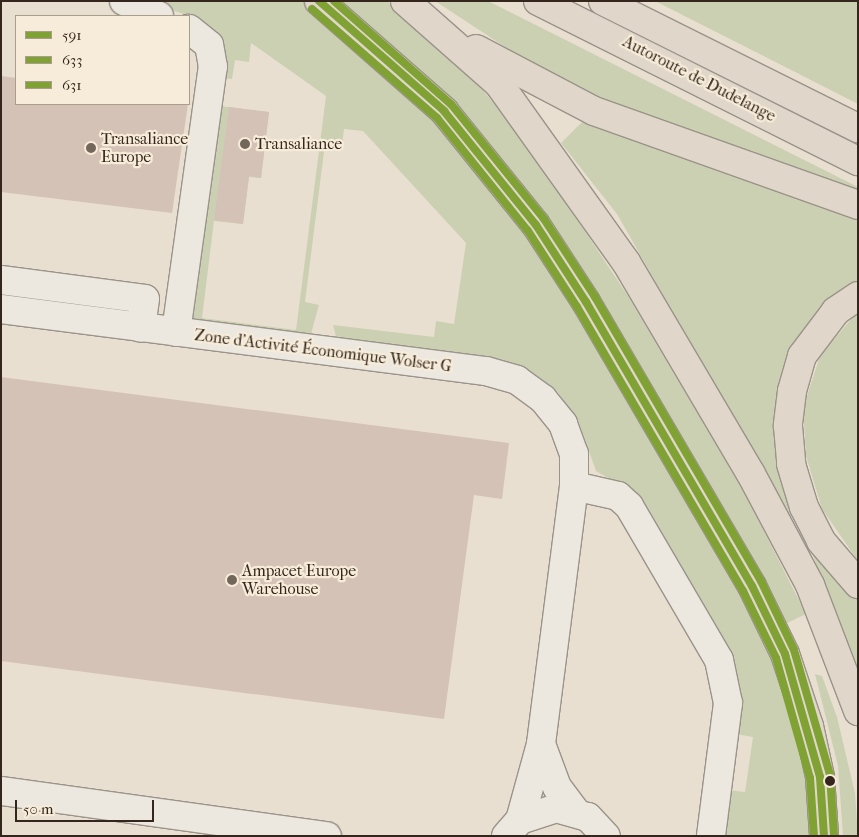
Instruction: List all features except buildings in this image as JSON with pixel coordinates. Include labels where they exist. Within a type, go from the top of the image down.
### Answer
[{"type":"main road","points":[[319,1],[444,111],[509,188],[586,302],[752,586],[785,654],[809,726],[820,777],[824,836]]},
{"type":"main road","points":[[405,1],[443,32],[500,84],[626,262],[751,474],[810,585],[858,711]]},
{"type":"main road","name":"Autoroute de Dudelange","points":[[538,1],[858,161]]},
{"type":"main road","name":"Autoroute de Dudelange","points":[[603,1],[858,128]]},
{"type":"main road","points":[[443,32],[594,111],[858,205]]},
{"type":"main road","points":[[858,296],[836,310],[802,356],[792,391],[788,426],[791,464],[804,507],[821,541],[858,584]]},
{"type":"lane","points":[[124,1],[157,15]]},
{"type":"lane","points":[[176,332],[213,67],[209,46],[191,30]]},
{"type":"lane","points":[[1,280],[145,299],[141,328]]},
{"type":"lane","name":"Zone d'Activité Économique Wolser G","points":[[1,309],[486,371],[517,380],[543,399],[563,424],[574,454],[574,486],[541,744],[513,828]]},
{"type":"lane","points":[[574,486],[618,496],[629,506],[720,660],[728,704],[711,836]]},
{"type":"lane","name":"Zone d'Activité Économique Wolser G","points":[[541,744],[557,788],[575,811],[606,833]]},
{"type":"lane","points":[[1,791],[327,836]]},
{"type":"lane","name":"Zone d'Activité Économique Wolser G","points":[[513,828],[556,808],[575,811]]},
{"type":"green space","points":[[148,1],[303,1],[437,118],[529,231],[744,592],[777,660],[810,778],[813,836],[727,836],[728,790],[745,792],[753,737],[736,734],[737,706],[622,486],[596,471],[579,423],[557,391],[525,370],[337,340],[333,325],[434,337],[436,321],[454,324],[466,243],[363,131],[344,129],[342,146],[325,144],[305,302],[319,305],[311,334],[305,337],[193,318],[220,106],[269,112],[261,178],[249,177],[243,224],[214,221],[202,318],[296,330],[326,96],[251,43],[249,62],[235,60],[232,79],[223,78],[190,15]]},
{"type":"green space","points":[[336,1],[387,1],[451,55],[515,126],[630,299],[743,490],[806,614],[783,625],[452,105]]},
{"type":"green space","points":[[435,1],[488,1],[858,187],[858,283],[816,315],[789,362],[779,438],[790,519],[617,214],[561,143],[582,122],[743,180],[755,152],[616,108],[557,81]]},
{"type":"green space","points":[[655,1],[858,1],[858,104]]},
{"type":"green space","points":[[858,311],[858,561],[822,509],[806,456],[803,408],[820,356]]},
{"type":"green space","points":[[810,545],[858,593],[858,669],[821,580]]},
{"type":"green space","points":[[815,674],[822,676],[837,717],[855,793],[858,836],[843,836],[838,766]]},
{"type":"transit line","name":"591","points":[[319,1],[444,111],[536,225],[586,302],[752,586],[785,654],[820,777],[824,836]]},
{"type":"transit line","name":"631","points":[[334,1],[451,104],[544,219],[595,297],[761,581],[794,650],[830,775],[834,835]]},
{"type":"transit line","name":"633","points":[[312,9],[437,118],[528,231],[577,307],[743,591],[776,658],[810,778],[814,836]]},
{"type":"place","name":"Transaliance","points":[[245,144]]},
{"type":"place","name":"Transaliance Europe","points":[[91,148]]},
{"type":"place","name":"Ampacet Europe Warehouse","points":[[232,580]]}]
